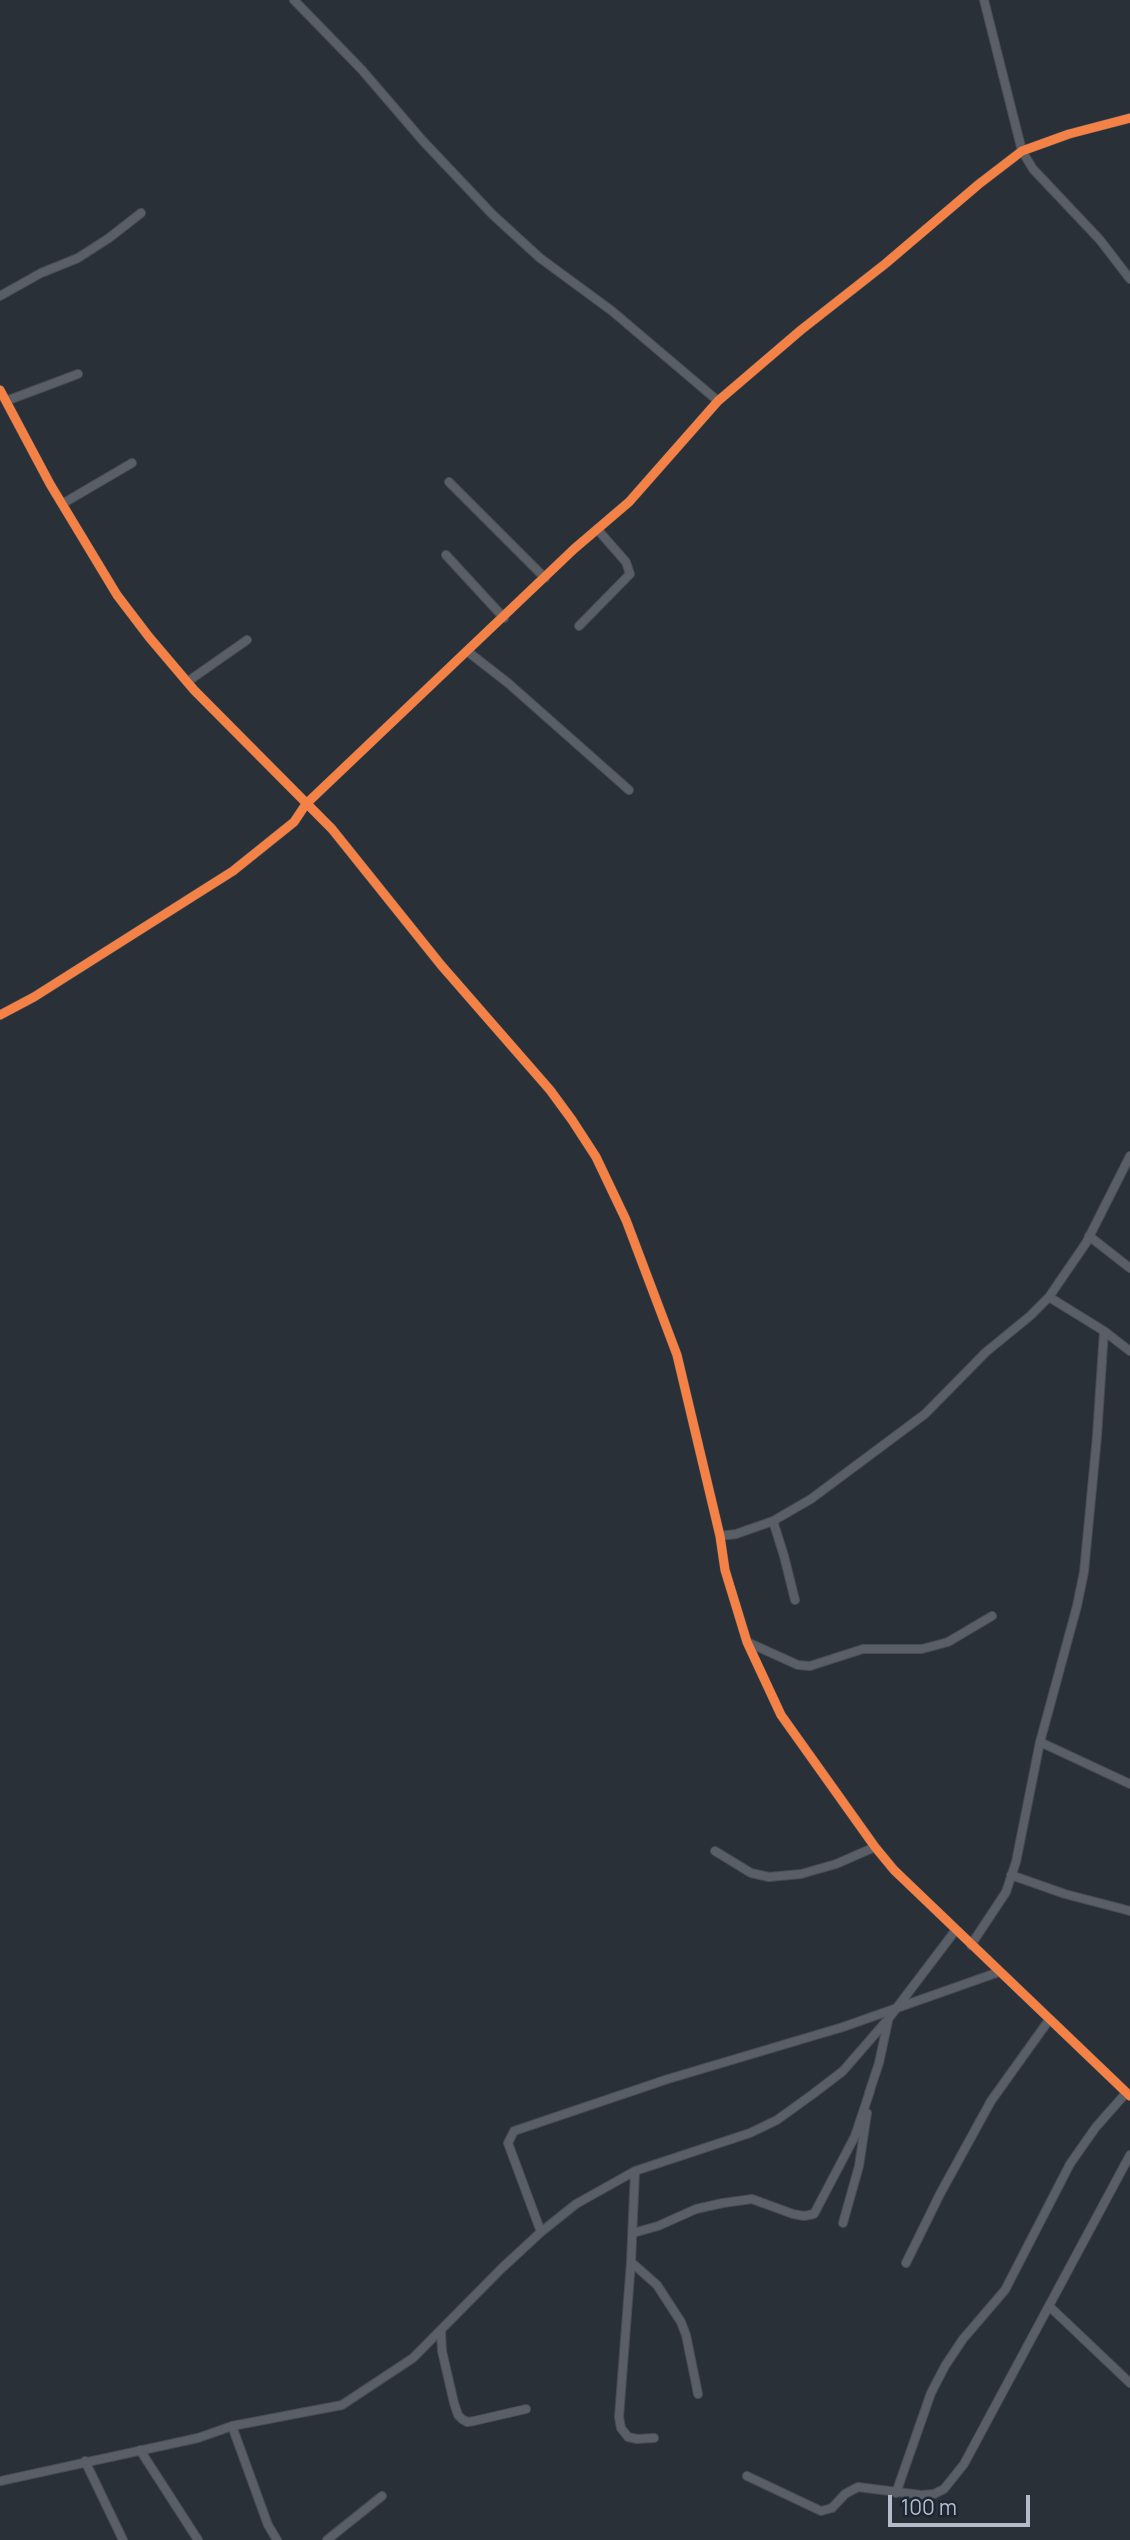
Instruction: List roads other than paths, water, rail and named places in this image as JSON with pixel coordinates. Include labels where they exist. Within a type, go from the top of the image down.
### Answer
[{"type":"street","points":[[294,0],[362,71],[423,141],[540,258],[612,311],[718,401]]},
{"type":"street","points":[[984,0],[1022,151],[1034,169],[1100,240],[1130,279]]},
{"type":"street","points":[[0,1015],[34,997],[233,871],[294,822],[306,804],[597,529],[629,502],[718,401],[801,330],[1022,151],[1069,134],[1130,118]]},
{"type":"street","points":[[0,296],[78,258],[141,213]]},
{"type":"street","points":[[6,401],[78,374]]},
{"type":"street","points":[[0,390],[62,504],[117,595],[187,682],[332,829],[441,965],[550,1090],[596,1157],[626,1220],[677,1355],[720,1536],[725,1570],[747,1642],[781,1715],[875,1847],[956,1931],[1128,2094],[1096,2127],[1070,2164],[1005,2290],[963,2339],[945,2366],[931,2393],[896,2493]]},
{"type":"street","points":[[62,504],[132,463]]},
{"type":"street","points":[[449,482],[545,578]]},
{"type":"street","points":[[579,626],[630,574],[626,562],[597,529]]},
{"type":"street","points":[[446,555],[504,618]]},
{"type":"street","points":[[187,682],[247,640]]},
{"type":"street","points":[[467,651],[508,683],[629,790]]},
{"type":"street","points":[[720,1536],[736,1534],[773,1521],[811,1499],[925,1414],[986,1352],[1031,1316],[1049,1297],[1089,1236],[1130,1156]]},
{"type":"street","points":[[1089,1236],[1130,1268]]},
{"type":"street","points":[[1049,1297],[1104,1331],[1130,1351]]},
{"type":"street","points":[[971,1945],[1006,1892],[1012,1875],[1040,1742],[1084,1572],[1104,1331]]},
{"type":"street","points":[[773,1521],[794,1600]]},
{"type":"street","points":[[747,1642],[798,1665],[810,1666],[863,1649],[922,1649],[948,1642],[992,1616]]},
{"type":"street","points":[[1040,1742],[1130,1784]]},
{"type":"street","points":[[715,1852],[751,1873],[769,1877],[801,1874],[836,1864],[875,1847]]},
{"type":"street","points":[[1012,1875],[1065,1894],[1130,1911]]},
{"type":"street","points":[[0,2481],[198,2438],[232,2426],[341,2405],[413,2358],[541,2232],[576,2204],[635,2171],[750,2133],[777,2120],[843,2071],[889,2018],[956,1931]]},
{"type":"street","points":[[541,2232],[508,2143],[514,2131],[668,2079],[895,2010],[999,1972]]},
{"type":"street","points":[[633,2234],[696,2209],[742,2200],[752,2199],[804,2216],[814,2214],[855,2136],[879,2063],[889,2018]]},
{"type":"street","points":[[906,2263],[991,2101],[1049,2020]]},
{"type":"street","points":[[843,2223],[859,2166],[870,2091]]},
{"type":"street","points":[[747,2476],[821,2511],[832,2508],[845,2494],[858,2487],[896,2493],[934,2494],[944,2489],[964,2464],[1130,2155]]},
{"type":"street","points":[[635,2171],[619,2417],[621,2428],[628,2437],[654,2438]]},
{"type":"street","points":[[631,2262],[657,2286],[681,2322],[698,2394]]},
{"type":"street","points":[[1049,2306],[1130,2383]]},
{"type":"street","points":[[442,2331],[442,2351],[454,2403],[462,2419],[467,2422],[474,2421],[526,2409]]},
{"type":"street","points":[[232,2426],[276,2540]]},
{"type":"street","points":[[140,2450],[198,2540]]},
{"type":"street","points":[[85,2461],[123,2540]]},
{"type":"street","points":[[327,2540],[382,2496]]}]
